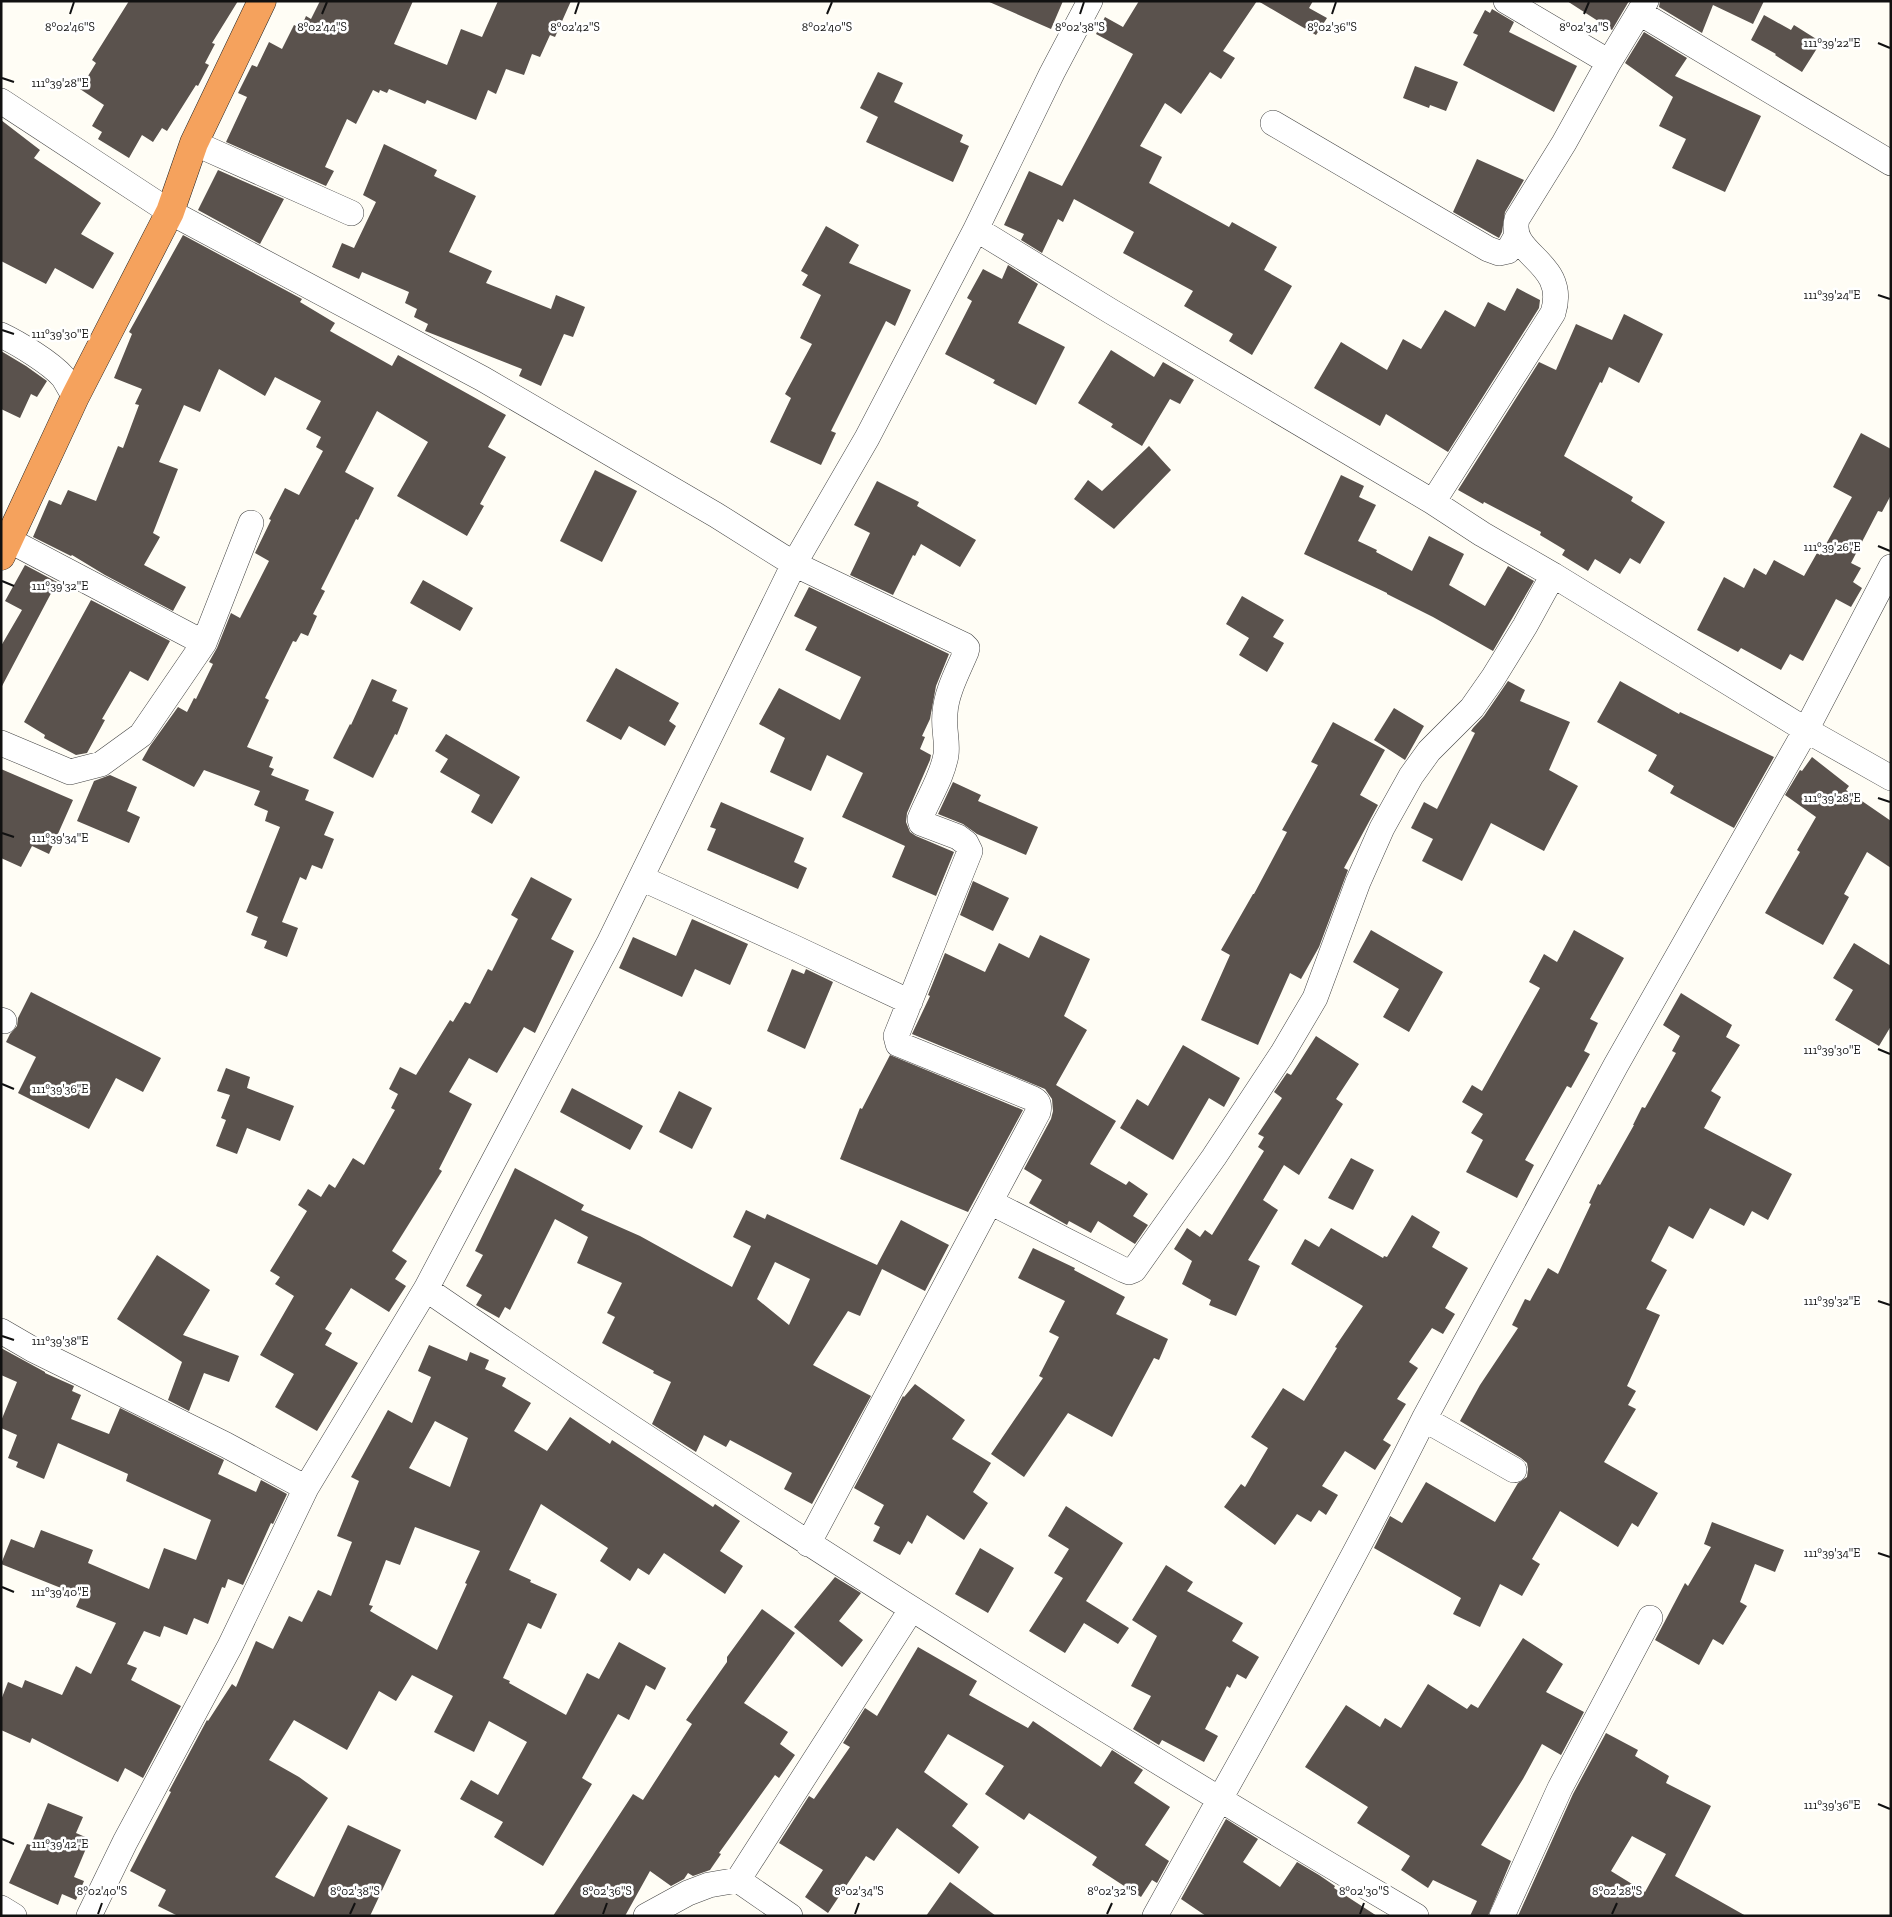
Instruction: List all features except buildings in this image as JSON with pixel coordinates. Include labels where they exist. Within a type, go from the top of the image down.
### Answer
[{"type":"highway","points":[[4,544],[75,397],[170,212],[194,143],[262,1]]},
{"type":"street","points":[[89,1916],[230,1646],[306,1488],[426,1289],[605,950],[794,564],[867,438],[976,229],[1052,73],[1090,1]]},
{"type":"street","points":[[1506,1],[1609,62]]},
{"type":"street","points":[[1433,502],[1553,313],[1557,302],[1553,280],[1546,269],[1516,237],[1517,219],[1643,7],[1891,164]]},
{"type":"street","points":[[1,101],[170,212],[483,379],[640,470],[794,564],[964,645],[966,648],[949,694],[945,711],[946,755],[920,819],[921,823],[966,842],[970,851],[896,1036],[898,1044],[1037,1100],[1039,1105],[1038,1112],[808,1544]]},
{"type":"street","points":[[1273,123],[1488,249],[1499,253],[1508,251],[1516,237]]},
{"type":"street","points":[[194,143],[351,213]]},
{"type":"street","points":[[976,229],[1433,502],[1482,534],[1553,575],[1806,730],[1891,778]]},
{"type":"street","points":[[1,335],[51,367],[62,377],[75,397]]},
{"type":"street","points":[[1,743],[70,772],[101,764],[142,735],[204,642],[251,523]]},
{"type":"street","points":[[4,544],[204,642]]},
{"type":"street","points":[[1154,1916],[1262,1724],[1424,1419],[1616,1065],[1806,730],[1891,567]]},
{"type":"street","points":[[990,1202],[1124,1270],[1129,1272],[1134,1270],[1214,1158],[1282,1054],[1315,998],[1358,882],[1382,828],[1411,776],[1429,751],[1472,708],[1526,626],[1553,575]]},
{"type":"street","points":[[641,878],[910,1002]]},
{"type":"street","points":[[426,1289],[561,1382],[911,1610],[1416,1916]]},
{"type":"street","points":[[1,1331],[32,1349],[226,1445],[306,1488]]},
{"type":"street","points":[[1424,1419],[1514,1470]]},
{"type":"street","points":[[738,1880],[911,1610]]},
{"type":"street","points":[[1502,1916],[1560,1788],[1650,1618]]},
{"type":"street","points":[[646,1916],[688,1893],[709,1885],[738,1880],[790,1916]]},
{"type":"street","points":[[1,1908],[14,1916]]}]
